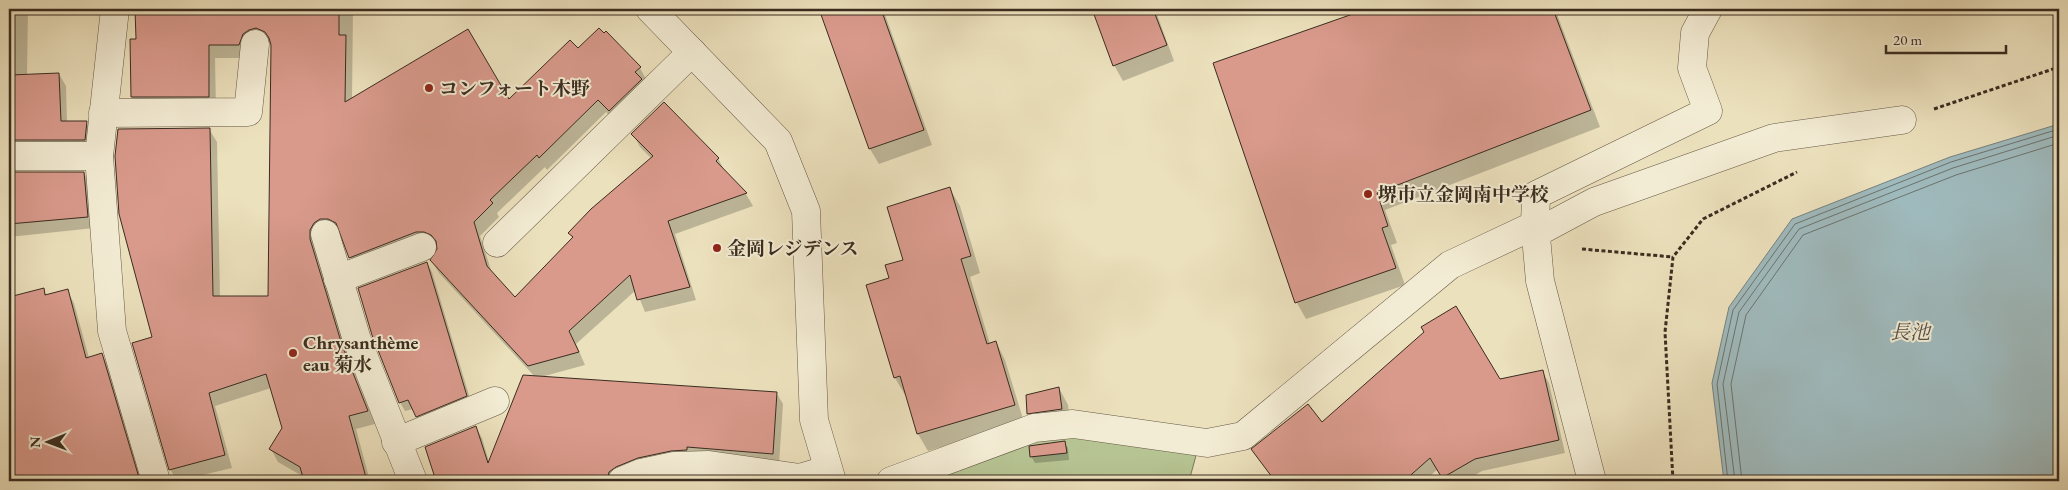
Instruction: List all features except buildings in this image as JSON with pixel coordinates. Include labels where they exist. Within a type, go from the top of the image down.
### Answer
[{"type":"street","points":[[115,9],[99,156],[112,331],[156,481]]},
{"type":"street","points":[[622,481],[641,473],[682,466],[709,465],[821,475],[814,420],[806,211],[778,142],[650,9]]},
{"type":"street","points":[[1592,481],[1540,281],[1536,234],[1536,195],[1708,111],[1692,68],[1695,33],[1708,9]]},
{"type":"street","points":[[103,112],[248,112],[255,44]]},
{"type":"street","points":[[497,243],[692,52]]},
{"type":"street","points":[[890,481],[1034,428],[1073,424],[1207,443],[1242,436],[1450,265],[1536,234],[1594,202],[1774,138],[1902,120]]},
{"type":"street","points":[[9,156],[99,156]]},
{"type":"street","points":[[325,234],[357,340],[413,481]]},
{"type":"street","points":[[338,278],[422,247]]},
{"type":"street","points":[[396,442],[495,401]]},
{"type":"path","points":[[1902,120],[2059,67]]},
{"type":"path","points":[[1673,481],[1664,332],[1672,257],[1703,219],[1798,172]]},
{"type":"path","points":[[1536,234],[1672,257]]},
{"type":"green space","points":[[1073,434],[1197,452],[1189,481],[920,481],[1037,436]]},
{"type":"water","name":"長池","points":[[2059,124],[2059,481],[1724,481],[1712,383],[1729,307],[1792,219],[1950,157]]},
{"type":"place","name":"コンフォート木野","points":[[429,88]]},
{"type":"place","name":"堺市立金岡南中学校","points":[[1368,194]]},
{"type":"place","name":"金岡レジデンス","points":[[717,248]]},
{"type":"place","name":"Chrysanthème eau 菊水","points":[[293,353]]}]
